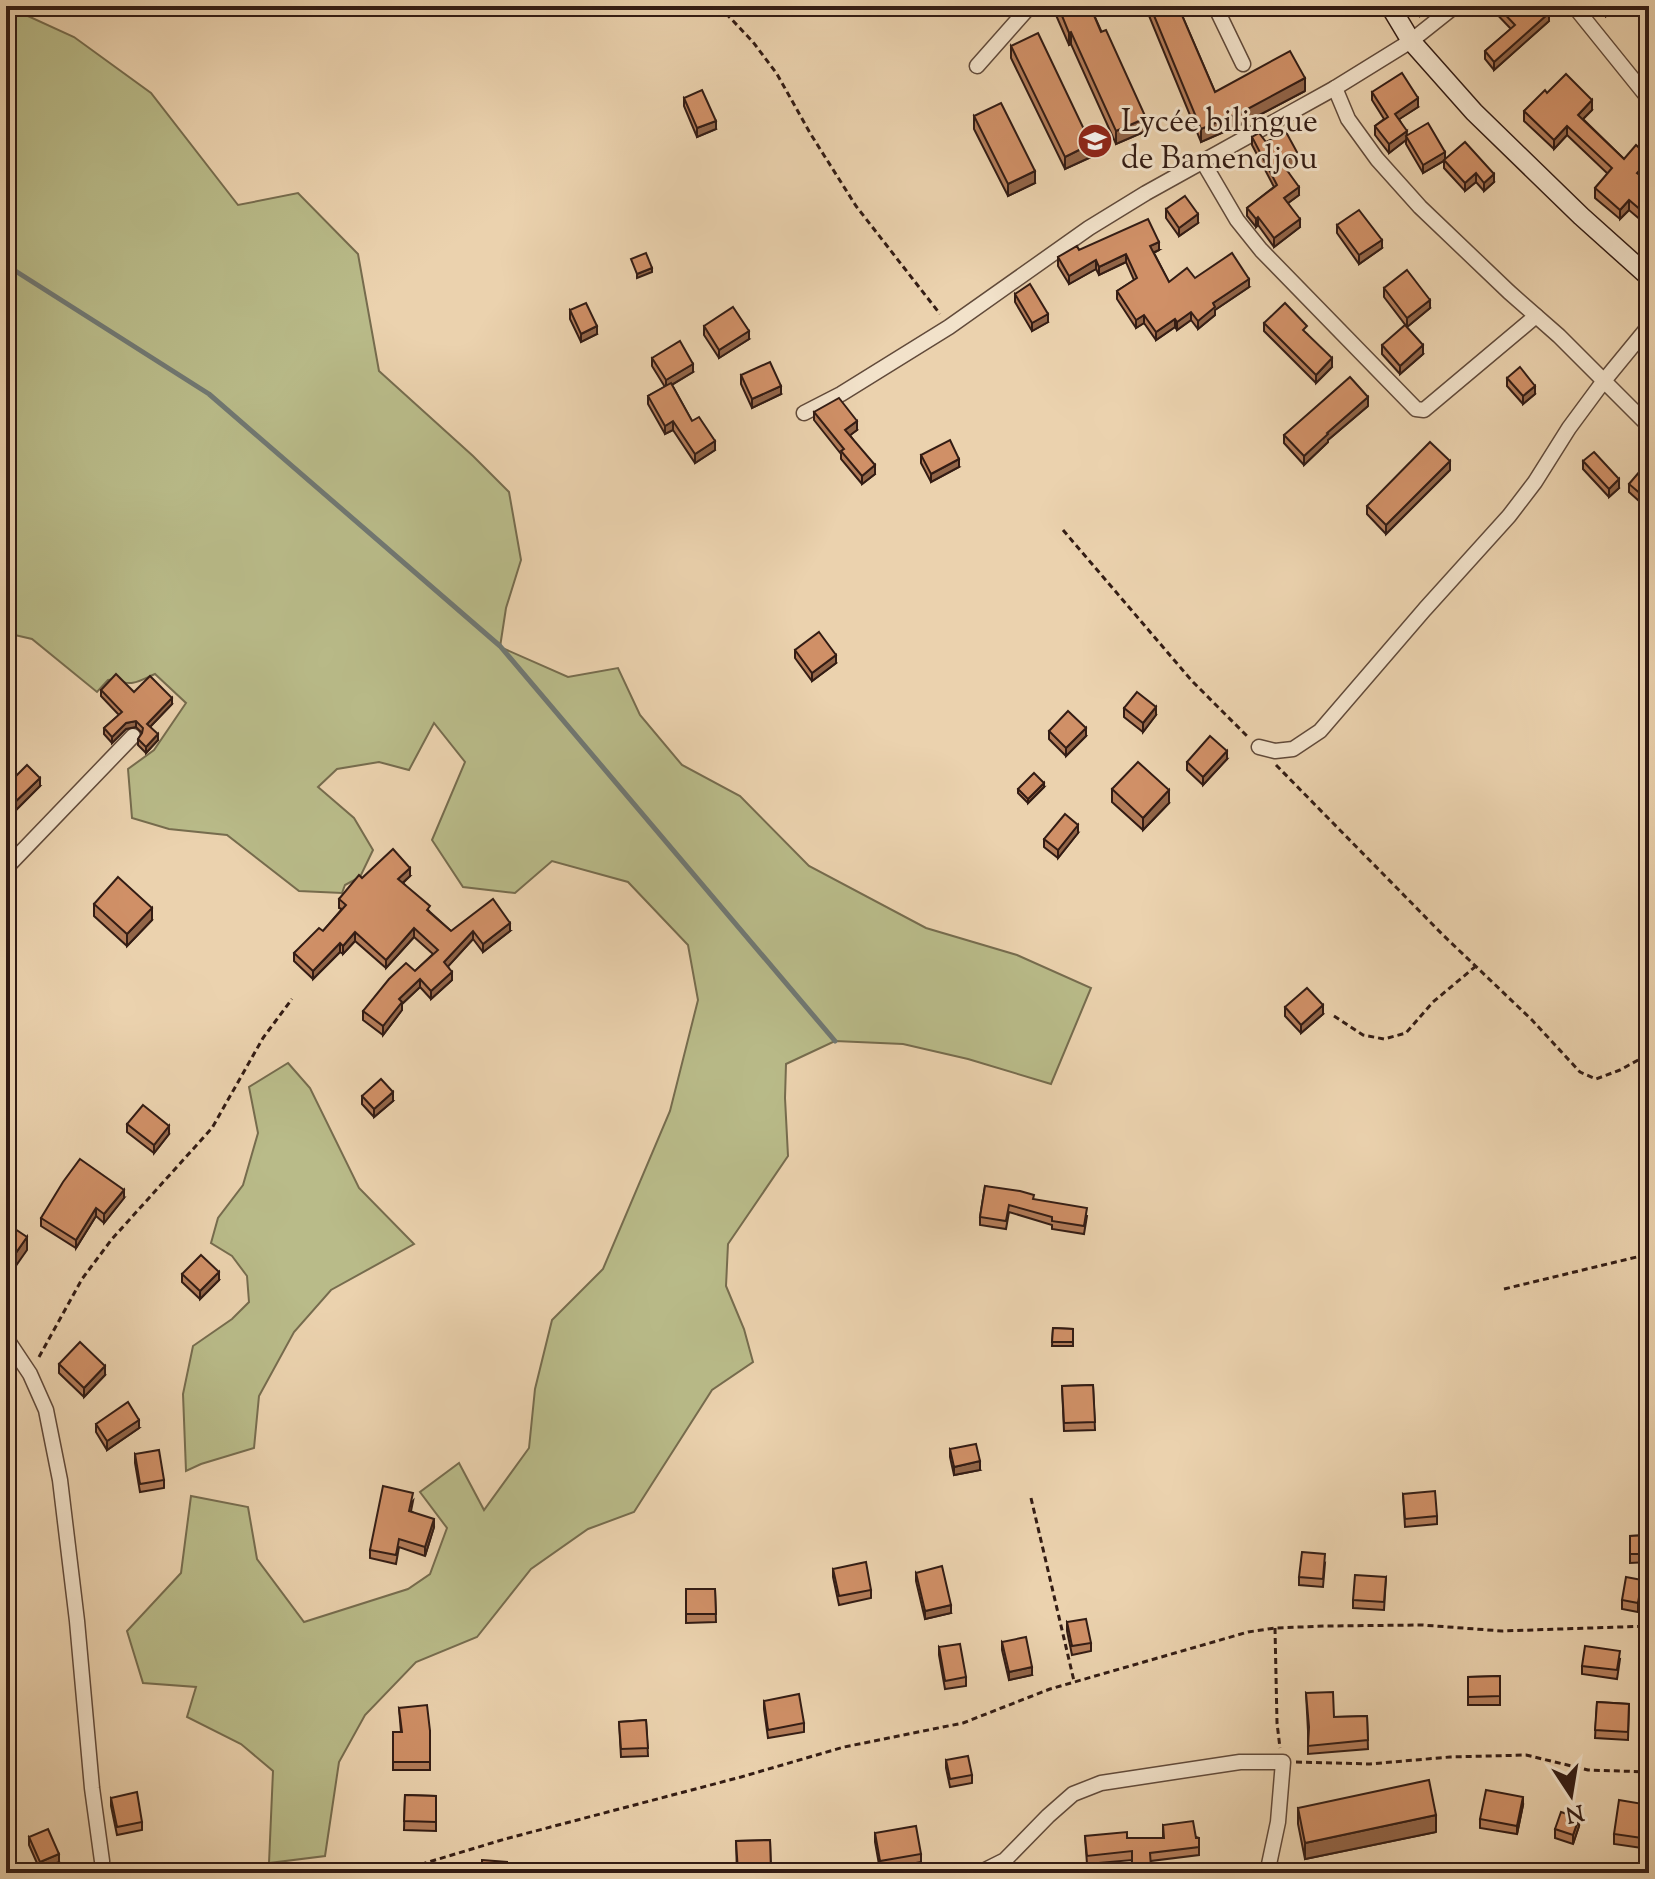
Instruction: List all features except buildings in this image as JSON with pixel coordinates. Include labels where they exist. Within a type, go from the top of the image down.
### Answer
[{"type":"main road","points":[[1390,6],[1411,41],[1474,112],[1649,277]]},
{"type":"street","points":[[977,66],[1030,6]]},
{"type":"street","points":[[1215,6],[1243,64]]},
{"type":"street","points":[[804,413],[841,394],[949,327],[1089,228],[1146,193],[1335,88],[1411,41],[1455,6]]},
{"type":"street","points":[[1574,6],[1649,99]]},
{"type":"street","points":[[1335,88],[1348,119],[1377,159],[1420,207],[1559,336],[1649,426]]},
{"type":"street","points":[[1203,162],[1237,220],[1261,250],[1416,409],[1424,410],[1536,316]]},
{"type":"street","points":[[1259,747],[1275,751],[1293,749],[1320,731],[1509,516],[1569,428],[1649,326]]},
{"type":"street","points":[[6,868],[133,736]]},
{"type":"street","points":[[6,1338],[30,1374],[46,1410],[60,1480],[102,1873]]},
{"type":"street","points":[[979,1873],[1005,1860],[1073,1794],[1101,1783],[1240,1762],[1283,1762],[1278,1822],[1266,1873]]},
{"type":"path","points":[[719,6],[753,42],[777,74],[856,206],[949,327]]},
{"type":"path","points":[[1063,530],[1192,681],[1443,935],[1532,1020],[1580,1072],[1596,1079],[1649,1054]]},
{"type":"path","points":[[1334,1016],[1363,1035],[1384,1039],[1406,1033],[1433,1002],[1477,966]]},
{"type":"path","points":[[30,1374],[82,1279],[112,1239],[212,1128],[263,1038],[292,999]]},
{"type":"path","points":[[1504,1289],[1649,1254]]},
{"type":"path","points":[[1031,1498],[1074,1682]]},
{"type":"path","points":[[392,1873],[505,1839],[844,1747],[963,1723],[1074,1682],[1248,1632],[1275,1628],[1422,1625],[1502,1631],[1649,1626]]},
{"type":"path","points":[[1275,1628],[1277,1723],[1283,1762],[1370,1764],[1526,1755],[1588,1770],[1649,1772]]},
{"type":"green space","points":[[6,6],[74,37],[151,93],[238,205],[298,193],[358,254],[379,371],[509,492],[521,560],[506,608],[500,647],[568,677],[618,668],[640,715],[682,765],[740,796],[809,866],[926,928],[1017,955],[1091,988],[1051,1084],[968,1059],[903,1044],[835,1041],[786,1064],[788,1156],[728,1244],[726,1286],[744,1329],[753,1362],[712,1390],[634,1512],[588,1529],[531,1569],[477,1637],[416,1662],[365,1715],[339,1762],[325,1856],[269,1863],[273,1771],[241,1744],[187,1717],[196,1687],[143,1683],[127,1631],[181,1573],[191,1496],[248,1507],[257,1559],[304,1622],[408,1589],[430,1574],[447,1528],[420,1492],[459,1463],[484,1510],[529,1448],[535,1389],[552,1320],[603,1269],[670,1111],[698,1000],[688,945],[628,882],[552,861],[515,893],[463,887],[432,840],[465,762],[434,723],[409,770],[379,762],[337,769],[318,787],[354,818],[373,850],[360,877],[345,885],[342,893],[299,891],[227,835],[169,829],[132,818],[128,769],[154,750],[186,703],[155,674],[131,683],[108,680],[97,692],[32,639],[6,633]]},
{"type":"green space","points":[[288,1063],[310,1088],[359,1188],[414,1244],[331,1290],[294,1332],[259,1396],[254,1448],[186,1471],[183,1394],[193,1346],[232,1319],[249,1302],[247,1276],[232,1256],[211,1243],[218,1218],[243,1185],[258,1133],[249,1087]]},
{"type":"waterway","points":[[6,265],[209,394],[500,646],[835,1041]]},
{"type":"place","name":"Lycée bilingue de Bamendjou","points":[[1095,141]]}]
